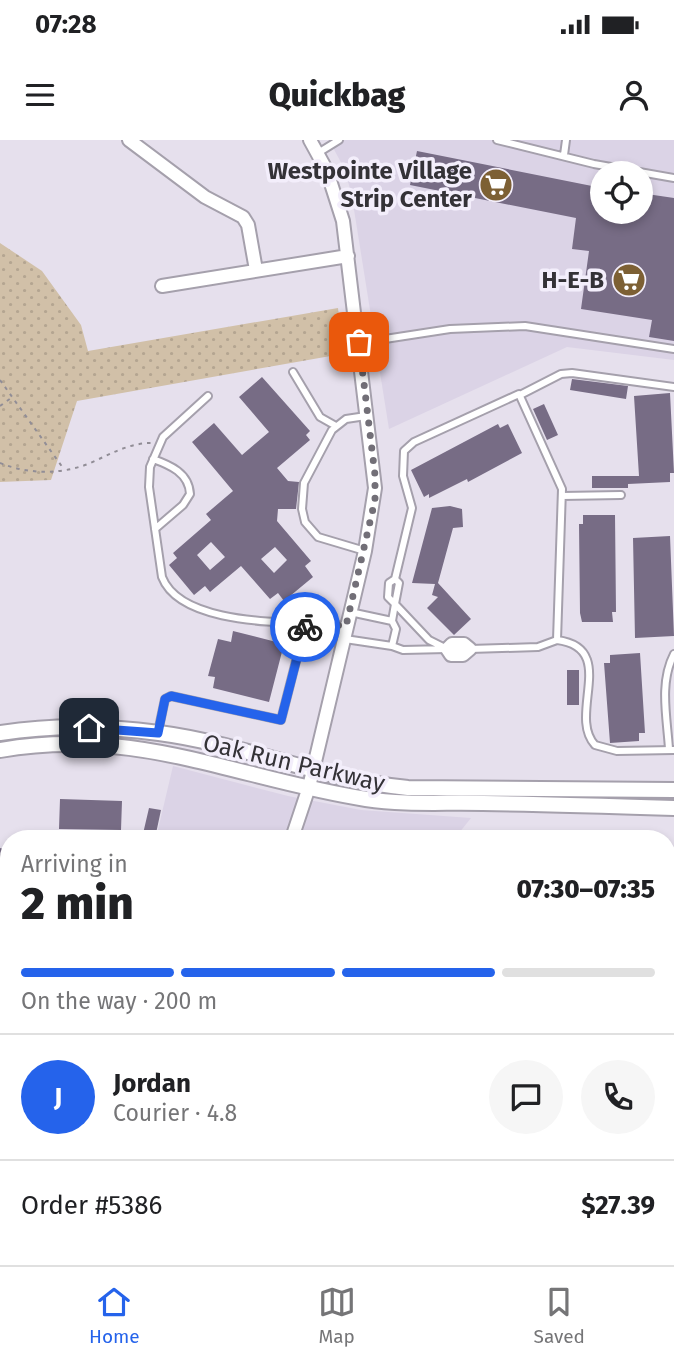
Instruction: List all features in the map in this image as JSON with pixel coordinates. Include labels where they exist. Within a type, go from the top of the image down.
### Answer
[{"type":"street","points":[[129,140],[144,145],[205,197],[243,217],[248,225],[256,270]]},
{"type":"street","points":[[295,830],[309,787],[365,551],[375,488],[359,342],[339,204],[310,140]]},
{"type":"street","points":[[162,286],[348,256]]},
{"type":"street","points":[[447,649],[452,644],[458,644],[470,649]]},
{"type":"street","name":"Oak Run Parkway","points":[[0,733],[48,727],[158,733],[368,784],[408,788],[674,790]]},
{"type":"street","name":"Oak Run Parkway","points":[[0,750],[68,743],[151,750],[337,794],[395,802],[674,808]]},
{"type":"lane","points":[[318,153],[339,140]]},
{"type":"lane","points":[[497,140],[594,164],[674,178]]},
{"type":"lane","points":[[564,155],[566,140]]},
{"type":"lane","points":[[359,342],[450,329],[525,326],[674,349]]},
{"type":"lane","points":[[293,372],[320,417],[336,426]]},
{"type":"lane","points":[[392,646],[396,629],[392,621],[399,583],[395,579],[412,508],[403,476],[404,451],[414,442],[561,374],[572,373],[674,387]]},
{"type":"lane","points":[[520,395],[562,489],[557,640]]},
{"type":"lane","points":[[208,396],[168,431],[159,444],[148,480],[162,577],[168,590],[179,600],[256,622],[306,622],[403,650],[447,649]]},
{"type":"lane","points":[[365,551],[318,537],[305,522],[302,509],[304,483],[336,426],[346,419],[366,416]]},
{"type":"lane","points":[[153,459],[179,471],[190,488],[188,500],[155,529]]},
{"type":"lane","points":[[562,496],[621,495]]},
{"type":"lane","points":[[395,604],[429,639],[447,649]]},
{"type":"lane","points":[[350,612],[392,621]]},
{"type":"lane","points":[[158,733],[165,699],[171,696],[281,720],[306,622]]},
{"type":"lane","points":[[470,649],[538,647],[557,640],[577,645],[585,653],[588,665],[587,730],[595,745],[617,751],[671,750],[664,717],[667,667],[674,654]]},
{"type":"path","points":[[0,380],[63,469]]},
{"type":"path","points":[[0,406],[11,398]]},
{"type":"path","points":[[0,463],[22,472],[63,469],[84,465],[135,443],[159,444]]},
{"type":"shaded area","points":[[329,140],[674,140],[674,360],[567,347],[389,429],[352,197],[345,170]]},
{"type":"shaded area","points":[[0,243],[42,271],[81,325],[88,351],[338,308],[342,354],[77,401],[51,480],[0,482]]},
{"type":"shaded area","points":[[173,766],[288,796],[361,810],[471,818],[461,830],[158,830]]},
{"type":"building","name":"H-E-B","points":[[417,151],[590,186],[590,224],[653,224],[653,195],[674,198],[674,341],[649,337],[652,320],[581,309],[589,251],[572,249],[576,218],[410,185]]},
{"type":"building","points":[[262,377],[310,431],[306,435],[310,440],[277,468],[288,481],[299,482],[296,509],[278,509],[277,521],[311,561],[305,566],[313,577],[284,601],[278,593],[270,599],[241,566],[210,592],[205,586],[194,595],[169,565],[177,558],[173,553],[211,520],[206,514],[233,491],[192,442],[214,423],[242,455],[269,432],[239,397]],"holes":[[[211,542],[225,557],[210,570],[197,555]],[[275,547],[287,560],[274,573],[261,559]]]},
{"type":"building","points":[[572,379],[628,386],[626,399],[570,390]]},
{"type":"building","points":[[670,393],[674,473],[670,473],[670,482],[628,484],[628,488],[592,488],[592,476],[639,476],[634,396]]},
{"type":"building","points":[[544,404],[558,435],[547,440],[533,409]]},
{"type":"building","points":[[498,424],[500,428],[508,424],[522,453],[468,482],[467,479],[429,498],[429,494],[424,497],[411,470]]},
{"type":"building","points":[[450,506],[462,509],[463,527],[453,528],[438,583],[471,619],[454,635],[427,608],[438,597],[432,595],[435,584],[412,583],[432,508]]},
{"type":"building","points":[[583,515],[615,515],[616,612],[612,612],[613,622],[582,622],[579,524],[583,524]]},
{"type":"building","points":[[670,536],[674,636],[635,638],[633,538]]},
{"type":"building","points":[[233,631],[284,644],[269,702],[213,688],[215,677],[208,676],[218,639],[231,642]]},
{"type":"building","points":[[640,653],[645,733],[639,733],[639,741],[610,743],[604,663],[610,663],[610,655]]},
{"type":"building","points":[[567,670],[579,670],[579,705],[567,705]]},
{"type":"building","points":[[60,799],[122,801],[121,830],[59,829]]},
{"type":"building","points":[[149,808],[161,810],[157,830],[144,830]]},
{"type":"way so far","points":[[305,627],[306,622],[346,626],[373,514],[375,475],[359,342]]},
{"type":"place","name":"Westpointe Village Strip Center","points":[[496,185]]},
{"type":"place","name":"H-E-B","points":[[629,280]]},
{"type":"route","points":[[89,728],[158,733],[165,699],[171,696],[281,720],[305,627]]}]
